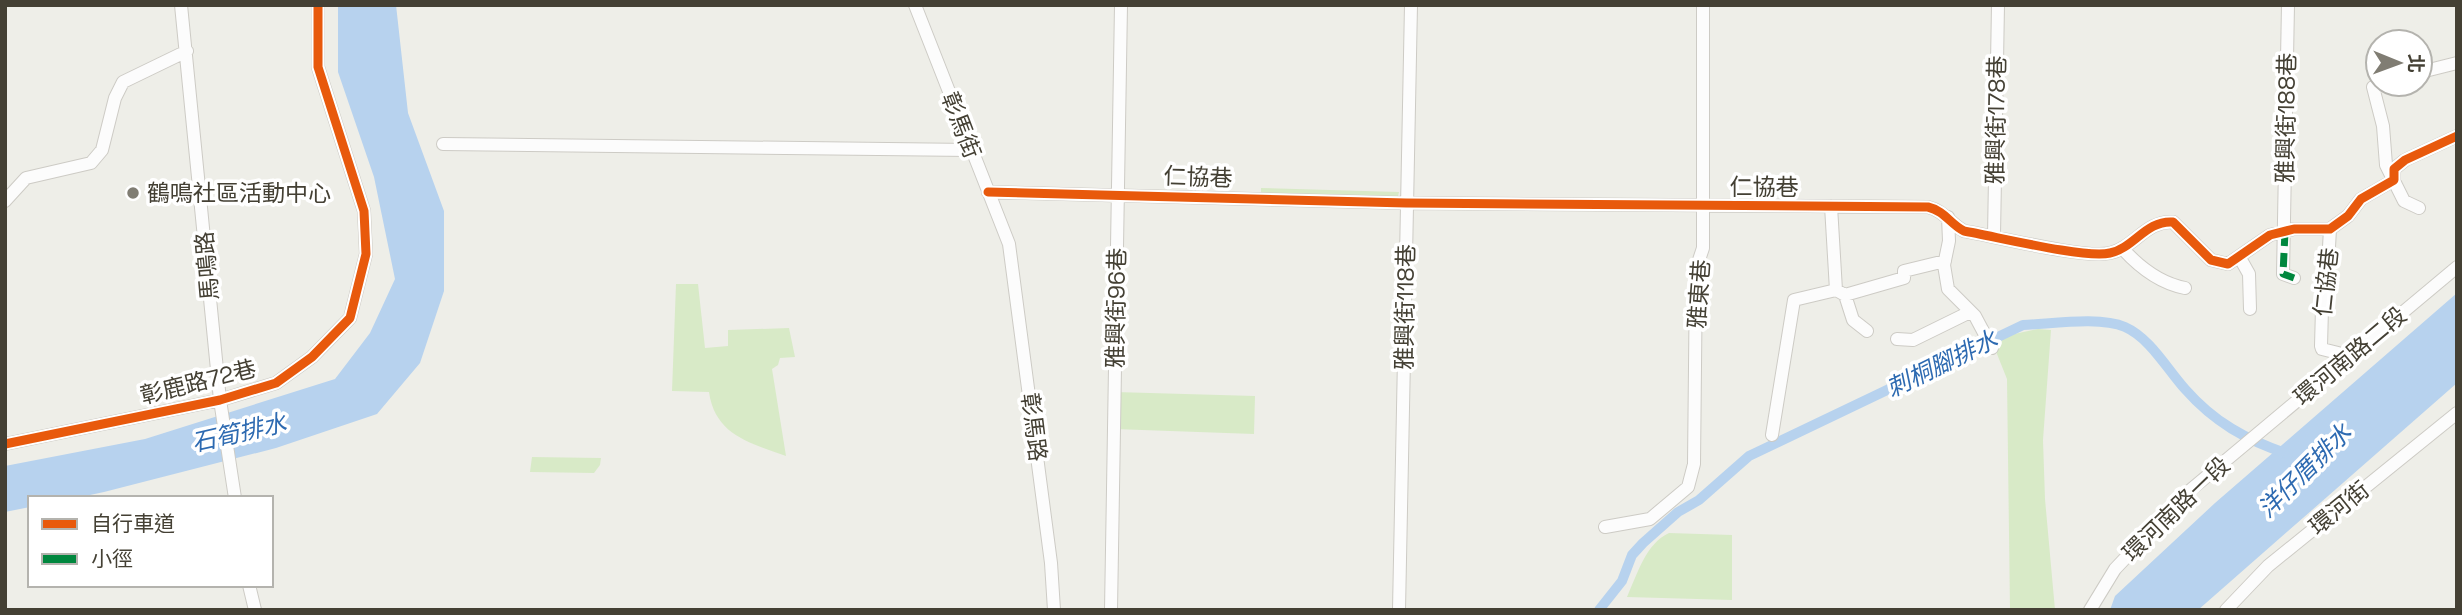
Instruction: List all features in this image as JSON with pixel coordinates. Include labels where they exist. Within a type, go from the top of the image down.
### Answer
[{"type":"street","name":"馬鳴路","points":[[181,5],[220,400],[235,496]]},
{"type":"street","name":"彰鹿路72巷","points":[[5,444],[220,400],[276,383],[294,370],[350,318],[358,297],[366,254],[364,211],[318,67],[318,5]]},
{"type":"street","name":"彰馬街","points":[[915,5],[1009,244]]},
{"type":"street","name":"雅興街96巷","points":[[1111,610],[1121,5]]},
{"type":"street","name":"雅興街118巷","points":[[1399,610],[1411,5]]},
{"type":"street","name":"雅東巷","points":[[1605,527],[1650,519],[1688,487],[1693,464],[1696,269],[1703,248],[1703,5]]},
{"type":"street","name":"雅興街178巷","points":[[1994,236],[1998,5]]},
{"type":"street","name":"雅興街188巷","points":[[2288,5],[2283,274],[2294,278]]},
{"type":"street","points":[[5,201],[26,178],[91,163],[102,150],[115,98],[123,82],[187,51]]},
{"type":"street","points":[[2434,69],[2457,63]]},
{"type":"street","points":[[2376,98],[2383,126],[2386,165],[2404,201],[2419,208]]},
{"type":"street","name":"仁協巷","points":[[988,192],[1119,193],[1406,203],[1928,207],[1940,210],[1964,231],[2088,253],[2110,253],[2165,221],[2173,222],[2211,260],[2220,265],[2240,258],[2270,235],[2330,229],[2348,216],[2361,199],[2394,180],[2394,169],[2405,160],[2457,136]]},
{"type":"street","points":[[443,144],[971,150]]},
{"type":"street","name":"仁協巷","points":[[1831,206],[1841,293],[1853,320],[1867,331]]},
{"type":"street","points":[[1948,217],[1949,241],[1945,261],[1948,289],[1970,312],[1992,348]]},
{"type":"street","name":"仁協巷","points":[[2330,229],[2328,265],[2323,271],[2321,346],[2322,349],[2338,353],[2346,360]]},
{"type":"street","name":"彰馬路","points":[[1009,244],[1048,537],[1054,610]]},
{"type":"street","points":[[2122,248],[2153,276],[2170,285],[2185,288]]},
{"type":"street","points":[[2240,258],[2249,274],[2250,309]]},
{"type":"street","points":[[1772,435],[1794,300],[1841,293],[1904,278],[1904,271],[1945,261]]},
{"type":"street","name":"環河南路二段","points":[[2243,446],[2457,267]]},
{"type":"street","points":[[1897,339],[1913,340],[1970,312]]},
{"type":"street","name":"環河街","points":[[2226,610],[2267,566],[2457,412]]},
{"type":"street","name":"環河南路一段","points":[[2090,610],[2115,569],[2141,538],[2188,492],[2243,446]]},
{"type":"street","points":[[249,587],[255,610]]},
{"type":"green space","points":[[1261,188],[1399,192],[1397,200],[1261,195]]},
{"type":"green space","points":[[676,284],[698,284],[705,348],[728,346],[728,330],[789,328],[795,357],[780,358],[778,365],[772,369],[786,456],[747,441],[727,428],[718,418],[709,392],[672,391]]},
{"type":"green space","points":[[2038,329],[2051,330],[2043,440],[2045,499],[2055,610],[2010,610],[2007,379],[1991,339]]},
{"type":"green space","points":[[1115,392],[1255,396],[1254,434],[1114,429]]},
{"type":"green space","points":[[532,457],[601,458],[594,473],[530,472]]},
{"type":"green space","points":[[1669,533],[1732,535],[1732,600],[1627,597],[1648,552]]},
{"type":"water","name":"石筍排水","points":[[338,5],[396,5],[408,113],[444,211],[444,291],[420,363],[377,414],[276,448],[104,492],[85,496],[28,496],[28,507],[5,512],[5,466],[145,439],[335,379],[370,333],[395,279],[374,177],[338,72]]},
{"type":"water","name":"洋仔厝排水","points":[[2457,293],[2457,383],[2198,610],[2110,610],[2115,596],[2215,503]]},
{"type":"waterway","name":"刺桐腳排水","points":[[1599,610],[1622,581],[1632,555],[1643,543],[1678,512],[1699,500],[1749,456],[2023,325],[2089,321],[2125,327],[2150,346],[2207,411],[2258,443],[2288,454]]},
{"type":"marked path","points":[[2285,232],[2283,274],[2294,278]]},
{"type":"cycle path","points":[[5,444],[220,400],[276,383],[312,357],[350,318],[366,254],[364,211],[318,67],[318,5]]},
{"type":"cycle path","points":[[988,192],[1406,203],[1928,207],[1939,211],[1964,231],[2081,253],[2110,253],[2126,246],[2155,225],[2173,222],[2211,260],[2228,264],[2270,235],[2294,229],[2330,229],[2348,216],[2361,199],[2394,180],[2394,169],[2405,160],[2457,136]]},
{"type":"place","name":"鶴鳴社區活動中心","points":[[133,193]]}]
